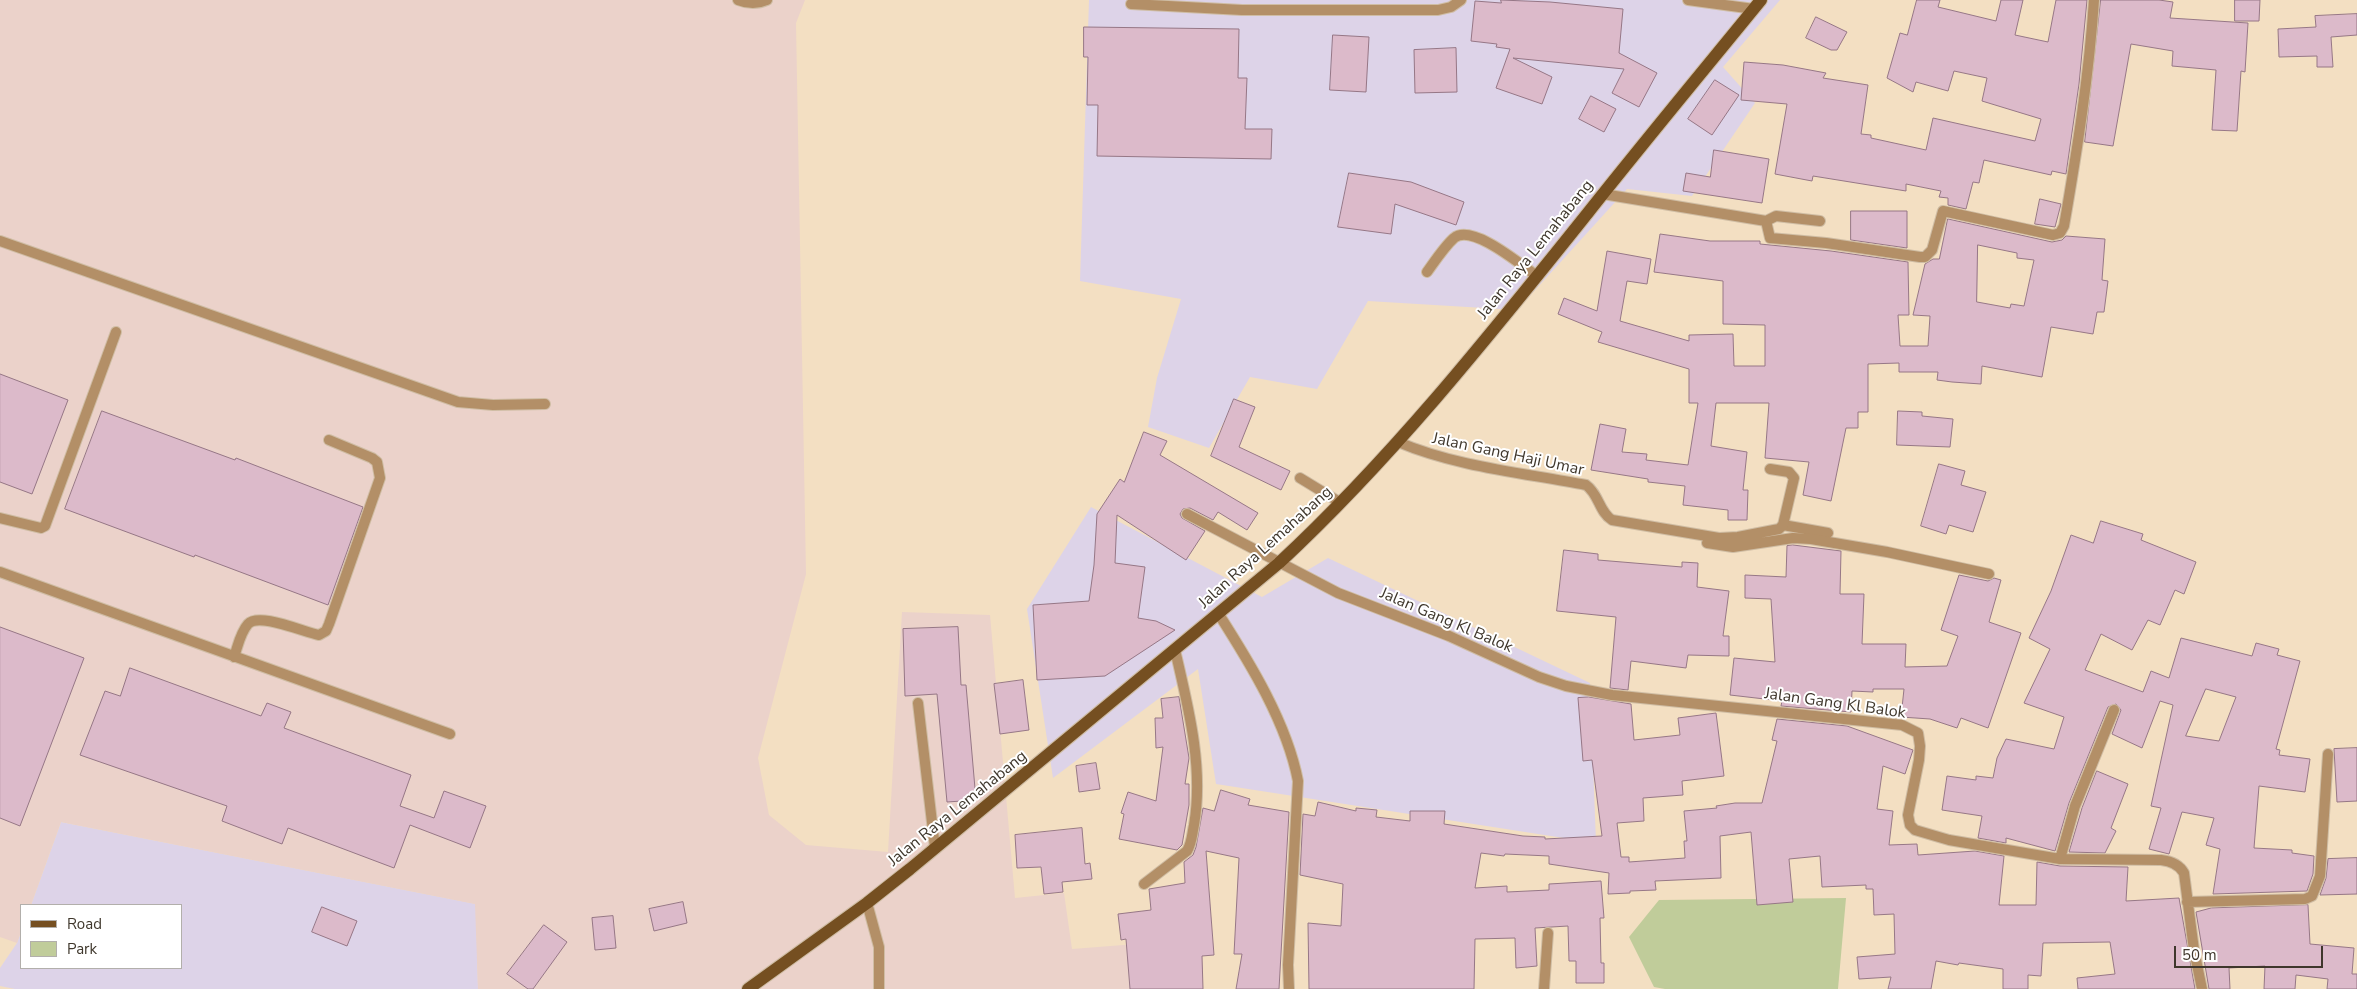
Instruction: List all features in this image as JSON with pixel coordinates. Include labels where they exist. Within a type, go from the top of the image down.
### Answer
[{"type":"main road","name":"Jalan Raya Lemahabang","points":[[748,989],[868,904],[1279,563],[1342,503],[1398,442],[1537,276],[1758,4]]},
{"type":"street","points":[[738,0],[746,3],[760,3],[767,0]]},
{"type":"street","points":[[1131,4],[1242,10],[1438,10],[1451,7],[1461,0]]},
{"type":"street","points":[[1688,0],[1758,4]]},
{"type":"street","points":[[1766,221],[1770,238],[1826,243],[1920,258],[1925,257],[1932,250],[1943,211],[2053,235],[2060,233],[2064,226],[2079,141],[2090,62],[2094,0]]},
{"type":"street","points":[[1603,194],[1766,221],[1776,216],[1820,221]]},
{"type":"street","points":[[1427,272],[1454,238],[1470,234],[1482,238],[1537,276]]},
{"type":"street","points":[[0,241],[458,402],[494,405],[545,404]]},
{"type":"street","points":[[0,518],[41,528],[45,526],[116,332]]},
{"type":"street","points":[[234,657],[243,631],[249,622],[260,618],[319,635],[326,631],[380,478],[377,462],[372,458],[329,440]]},
{"type":"street","name":"Jalan Gang Haji Umar","points":[[1398,442],[1424,453],[1453,461],[1586,485],[1593,490],[1605,516],[1612,520],[1684,533]]},
{"type":"street","points":[[1684,533],[1719,538],[1738,537],[1779,529],[1783,525],[1794,478],[1789,472],[1770,469]]},
{"type":"street","points":[[1300,478],[1342,503]]},
{"type":"street","points":[[1187,514],[1279,563]]},
{"type":"street","points":[[1783,525],[1828,533]]},
{"type":"street","points":[[1684,533],[1692,540],[1733,547],[1793,538],[1828,541],[1988,574]]},
{"type":"street","name":"Jalan Gang Kl Balok","points":[[1279,563],[1338,593],[1449,636],[1539,677],[1566,686],[1612,694],[1902,725],[1918,733],[1920,746],[1908,815],[1910,825],[1915,830],[1950,840],[2060,859],[2170,861],[2181,868],[2184,873],[2202,989]]},
{"type":"street","points":[[0,572],[450,734]]},
{"type":"street","points":[[1218,613],[1259,682],[1293,755],[1298,781],[1288,965],[1289,989]]},
{"type":"street","points":[[1144,884],[1187,851],[1190,846],[1195,817],[1197,776],[1188,705],[1175,650]]},
{"type":"street","points":[[918,703],[935,848]]},
{"type":"street","points":[[2060,859],[2075,806],[2114,710]]},
{"type":"street","points":[[2187,902],[2305,899],[2312,896],[2320,876],[2328,754]]},
{"type":"street","points":[[868,904],[879,947],[879,989]]},
{"type":"street","points":[[1544,989],[1548,933]]},
{"type":"shaded area","points":[[0,0],[805,0],[796,23],[806,574],[758,758],[769,815],[806,845],[888,852],[902,612],[990,615],[1015,898],[1064,893],[1072,949],[1188,940],[1193,989],[478,989],[475,904],[61,822],[31,904],[20,904],[20,935],[17,943],[0,937]]},
{"type":"shaded area","points":[[1089,0],[1780,0],[1723,67],[1755,103],[1692,196],[1627,189],[1517,310],[1368,301],[1317,389],[1250,377],[1209,448],[1148,427],[1157,378],[1181,299],[1080,281]]},
{"type":"shaded area","points":[[1091,507],[1262,597],[1328,558],[1590,683],[1596,843],[1216,784],[1198,669],[1053,778],[1027,609]]},
{"type":"shaded area","points":[[61,822],[476,904],[478,989],[15,989],[0,986],[0,968],[17,943],[20,935],[20,969],[182,969],[182,904],[31,904]]},
{"type":"green space","points":[[1846,898],[1838,989],[1665,989],[1654,987],[1629,937],[1659,900]]},
{"type":"building","points":[[1501,0],[1550,2],[1623,9],[1619,53],[1657,73],[1639,107],[1612,93],[1624,69],[1513,58],[1552,77],[1542,104],[1496,88],[1510,49],[1496,47],[1497,44],[1471,41],[1475,1],[1501,3]]},
{"type":"building","points":[[1917,0],[1940,0],[1938,7],[1996,21],[2001,0],[2023,0],[2015,35],[2048,42],[2056,0],[2087,0],[2079,84],[2066,174],[2052,171],[2051,175],[1984,160],[1979,183],[1973,182],[1966,209],[1948,205],[1948,198],[1939,197],[1941,191],[1906,184],[1906,191],[1813,176],[1812,181],[1775,174],[1787,104],[1741,100],[1744,62],[1783,65],[1826,73],[1823,78],[1868,85],[1861,134],[1871,135],[1871,138],[1926,150],[1933,118],[2035,141],[2041,119],[1982,101],[1987,78],[1954,71],[1948,91],[1916,82],[1913,92],[1887,78],[1900,33],[1907,35]]},
{"type":"building","points":[[2101,0],[2159,0],[2173,2],[2170,18],[2248,23],[2245,72],[2241,71],[2237,131],[2212,130],[2216,70],[2172,66],[2173,51],[2131,44],[2113,146],[2085,142]]},
{"type":"building","points":[[2235,0],[2260,0],[2259,21],[2235,21]]},
{"type":"building","points":[[2357,14],[2357,35],[2331,37],[2333,67],[2317,67],[2317,56],[2279,57],[2278,29],[2316,27],[2315,16]]},
{"type":"building","points":[[1816,17],[1847,32],[1837,50],[1831,50],[1806,38]]},
{"type":"building","points":[[1084,27],[1239,29],[1238,78],[1247,78],[1245,129],[1272,129],[1271,159],[1097,156],[1098,105],[1087,105],[1088,57],[1084,57]]},
{"type":"building","points":[[1333,35],[1369,37],[1366,92],[1330,90]]},
{"type":"building","points":[[1456,48],[1457,92],[1415,93],[1414,50]]},
{"type":"building","points":[[1715,80],[1739,95],[1712,135],[1688,119]]},
{"type":"building","points":[[1591,96],[1616,109],[1604,132],[1579,119]]},
{"type":"building","points":[[1714,150],[1769,159],[1762,203],[1683,191],[1686,173],[1710,177]]},
{"type":"building","points":[[1349,173],[1411,182],[1464,202],[1456,225],[1395,204],[1391,234],[1338,227]]},
{"type":"building","points":[[2040,199],[2061,204],[2055,227],[2035,224]]},
{"type":"building","points":[[1851,211],[1907,211],[1907,248],[1851,240]]},
{"type":"building","points":[[1948,219],[2052,242],[2062,240],[2066,236],[2105,239],[2102,280],[2108,281],[2104,312],[2097,312],[2093,334],[2051,327],[2042,377],[1982,366],[1981,384],[1952,382],[1937,380],[1938,372],[1899,372],[1899,363],[1868,364],[1868,412],[1858,412],[1858,428],[1846,428],[1831,501],[1803,495],[1809,462],[1765,458],[1769,403],[1716,403],[1711,446],[1747,452],[1743,490],[1748,490],[1747,520],[1728,520],[1728,510],[1683,505],[1685,486],[1648,482],[1648,479],[1591,470],[1600,424],[1626,429],[1622,452],[1647,454],[1646,460],[1688,465],[1698,403],[1689,403],[1689,369],[1598,342],[1602,332],[1558,314],[1564,298],[1597,311],[1607,251],[1651,259],[1647,284],[1627,281],[1620,321],[1689,341],[1689,335],[1733,334],[1734,366],[1765,366],[1765,325],[1723,324],[1723,281],[1654,272],[1660,234],[1710,241],[1760,241],[1760,244],[1831,251],[1908,262],[1909,315],[1898,315],[1900,346],[1928,346],[1930,316],[1913,315],[1925,264],[1933,259],[1939,259]],"holes":[[[1978,245],[2017,253],[2017,258],[2034,260],[2024,306],[2011,304],[2010,308],[1977,302]]]},
{"type":"building","points":[[0,374],[68,400],[32,494],[0,482]]},
{"type":"building","points":[[1234,399],[1255,407],[1239,447],[1290,471],[1281,490],[1211,456]]},
{"type":"building","points":[[102,411],[235,460],[236,458],[363,507],[328,605],[65,509]]},
{"type":"building","points":[[1898,411],[1922,412],[1922,416],[1953,419],[1950,447],[1897,445]]},
{"type":"building","points":[[1144,432],[1167,441],[1160,455],[1258,513],[1247,530],[1218,512],[1213,520],[1190,508],[1183,509],[1180,514],[1182,518],[1205,531],[1186,560],[1117,515],[1115,563],[1145,567],[1138,618],[1156,621],[1175,630],[1105,676],[1037,680],[1033,605],[1089,601],[1094,565],[1097,514],[1120,479],[1124,482]]},
{"type":"building","points":[[1939,464],[1965,471],[1961,485],[1986,492],[1973,532],[1949,525],[1946,534],[1921,526]]},
{"type":"building","points":[[2101,521],[2143,534],[2141,540],[2196,562],[2184,594],[2175,590],[2160,625],[2148,620],[2132,650],[2101,634],[2085,670],[2143,692],[2151,671],[2169,678],[2181,638],[2252,656],[2256,643],[2279,649],[2277,655],[2300,661],[2276,749],[2280,750],[2279,755],[2310,759],[2305,792],[2259,786],[2254,848],[2292,850],[2292,853],[2314,856],[2313,874],[2307,891],[2213,894],[2220,849],[2206,845],[2214,818],[2182,812],[2169,854],[2149,849],[2161,808],[2151,806],[2173,705],[2160,701],[2142,748],[2112,734],[2121,710],[2116,704],[2108,707],[2069,803],[2055,851],[2006,838],[2006,843],[1978,838],[1982,816],[1942,810],[1947,776],[1976,780],[1976,776],[1993,778],[1997,758],[2006,739],[2054,749],[2064,717],[2024,703],[2050,649],[2029,638],[2051,591],[2071,535],[2093,543]],"holes":[[[2206,689],[2236,697],[2219,741],[2186,736]]]},
{"type":"building","points":[[1793,545],[1841,551],[1840,594],[1864,594],[1862,644],[1906,644],[1905,667],[1947,666],[1958,636],[1941,630],[1959,575],[1988,581],[1994,578],[2001,580],[1989,622],[2021,633],[1988,728],[1961,718],[1957,728],[1930,719],[1901,717],[1904,689],[1873,689],[1873,692],[1852,691],[1851,712],[1781,706],[1782,701],[1730,695],[1734,658],[1775,662],[1771,599],[1745,598],[1745,575],[1786,577],[1787,546]]},
{"type":"building","points":[[1564,550],[1598,554],[1598,560],[1682,567],[1682,562],[1698,563],[1697,587],[1729,591],[1723,636],[1729,636],[1729,656],[1688,655],[1686,668],[1631,661],[1628,690],[1610,688],[1616,617],[1557,611]]},
{"type":"building","points":[[0,627],[84,658],[20,826],[0,818]]},
{"type":"building","points":[[958,627],[961,685],[966,685],[976,800],[947,802],[937,694],[905,696],[903,629]]},
{"type":"building","points":[[130,668],[261,716],[267,703],[291,712],[284,728],[411,775],[400,806],[434,818],[444,791],[486,806],[470,848],[410,825],[394,868],[288,828],[282,844],[222,821],[227,806],[80,755],[105,691],[120,696]]},
{"type":"building","points":[[1023,680],[1029,730],[1000,734],[994,684]]},
{"type":"building","points":[[1179,697],[1189,758],[1185,784],[1189,784],[1189,805],[1182,845],[1177,850],[1119,839],[1124,814],[1121,813],[1128,792],[1156,801],[1163,747],[1156,748],[1155,718],[1163,718],[1161,699]]},
{"type":"building","points":[[1589,697],[1631,704],[1634,740],[1680,735],[1678,718],[1716,713],[1724,776],[1682,781],[1683,795],[1643,798],[1644,821],[1617,823],[1621,857],[1629,857],[1629,862],[1685,858],[1684,841],[1687,841],[1684,811],[1717,808],[1716,806],[1735,803],[1762,803],[1777,741],[1772,740],[1777,719],[1847,726],[1913,750],[1905,774],[1883,766],[1877,809],[1893,811],[1889,845],[1917,844],[1918,855],[1975,851],[2004,856],[1999,905],[2036,905],[2037,862],[2060,866],[2128,867],[2126,901],[2179,898],[2195,989],[2078,989],[2077,978],[2115,974],[2110,942],[2043,943],[2041,976],[2028,975],[2028,989],[2003,989],[2003,969],[1936,961],[1931,989],[1888,989],[1891,977],[1859,979],[1857,957],[1895,954],[1894,914],[1874,915],[1873,889],[1866,889],[1866,885],[1822,887],[1820,856],[1789,859],[1793,902],[1757,905],[1751,832],[1720,836],[1721,878],[1655,881],[1656,890],[1630,891],[1630,893],[1608,894],[1609,873],[1549,864],[1549,856],[1505,854],[1504,856],[1481,853],[1475,888],[1507,886],[1507,892],[1549,890],[1549,884],[1601,881],[1604,918],[1600,918],[1601,963],[1604,963],[1604,983],[1576,983],[1576,961],[1569,961],[1568,926],[1535,928],[1537,966],[1516,968],[1515,938],[1475,939],[1474,989],[1309,989],[1308,923],[1341,926],[1343,884],[1300,875],[1303,814],[1315,816],[1318,802],[1356,811],[1356,808],[1377,810],[1376,817],[1410,821],[1410,811],[1445,811],[1444,824],[1523,836],[1545,837],[1545,839],[1602,836],[1592,760],[1583,761],[1578,698]]},
{"type":"building","points":[[2357,748],[2357,801],[2337,802],[2334,749]]},
{"type":"building","points":[[1096,763],[1100,789],[1079,792],[1076,766]]},
{"type":"building","points":[[2097,771],[2128,784],[2111,828],[2116,831],[2105,853],[2069,852],[2082,808]]},
{"type":"building","points":[[1221,790],[1250,799],[1248,805],[1289,812],[1279,989],[1236,989],[1242,954],[1234,954],[1239,858],[1206,851],[1214,955],[1202,956],[1203,989],[1130,989],[1126,939],[1121,940],[1118,914],[1151,910],[1149,889],[1185,883],[1184,862],[1193,855],[1196,847],[1203,808],[1214,811]]},
{"type":"building","points":[[1082,828],[1085,864],[1090,863],[1092,879],[1062,882],[1063,892],[1044,894],[1041,867],[1017,868],[1015,835]]},
{"type":"building","points":[[2357,858],[2357,894],[2320,895],[2326,878],[2328,859]]},
{"type":"building","points":[[683,902],[687,923],[654,931],[649,909]]},
{"type":"building","points":[[2308,905],[2310,944],[2354,948],[2352,974],[2357,974],[2357,989],[2327,989],[2328,979],[2296,975],[2295,989],[2264,989],[2265,966],[2229,968],[2230,989],[2209,989],[2196,912],[2211,908]]},
{"type":"building","points":[[322,907],[357,921],[347,946],[312,932]]},
{"type":"building","points":[[613,916],[616,948],[595,950],[592,918]]},
{"type":"building","points":[[544,925],[567,942],[533,989],[528,989],[507,974]]}]
